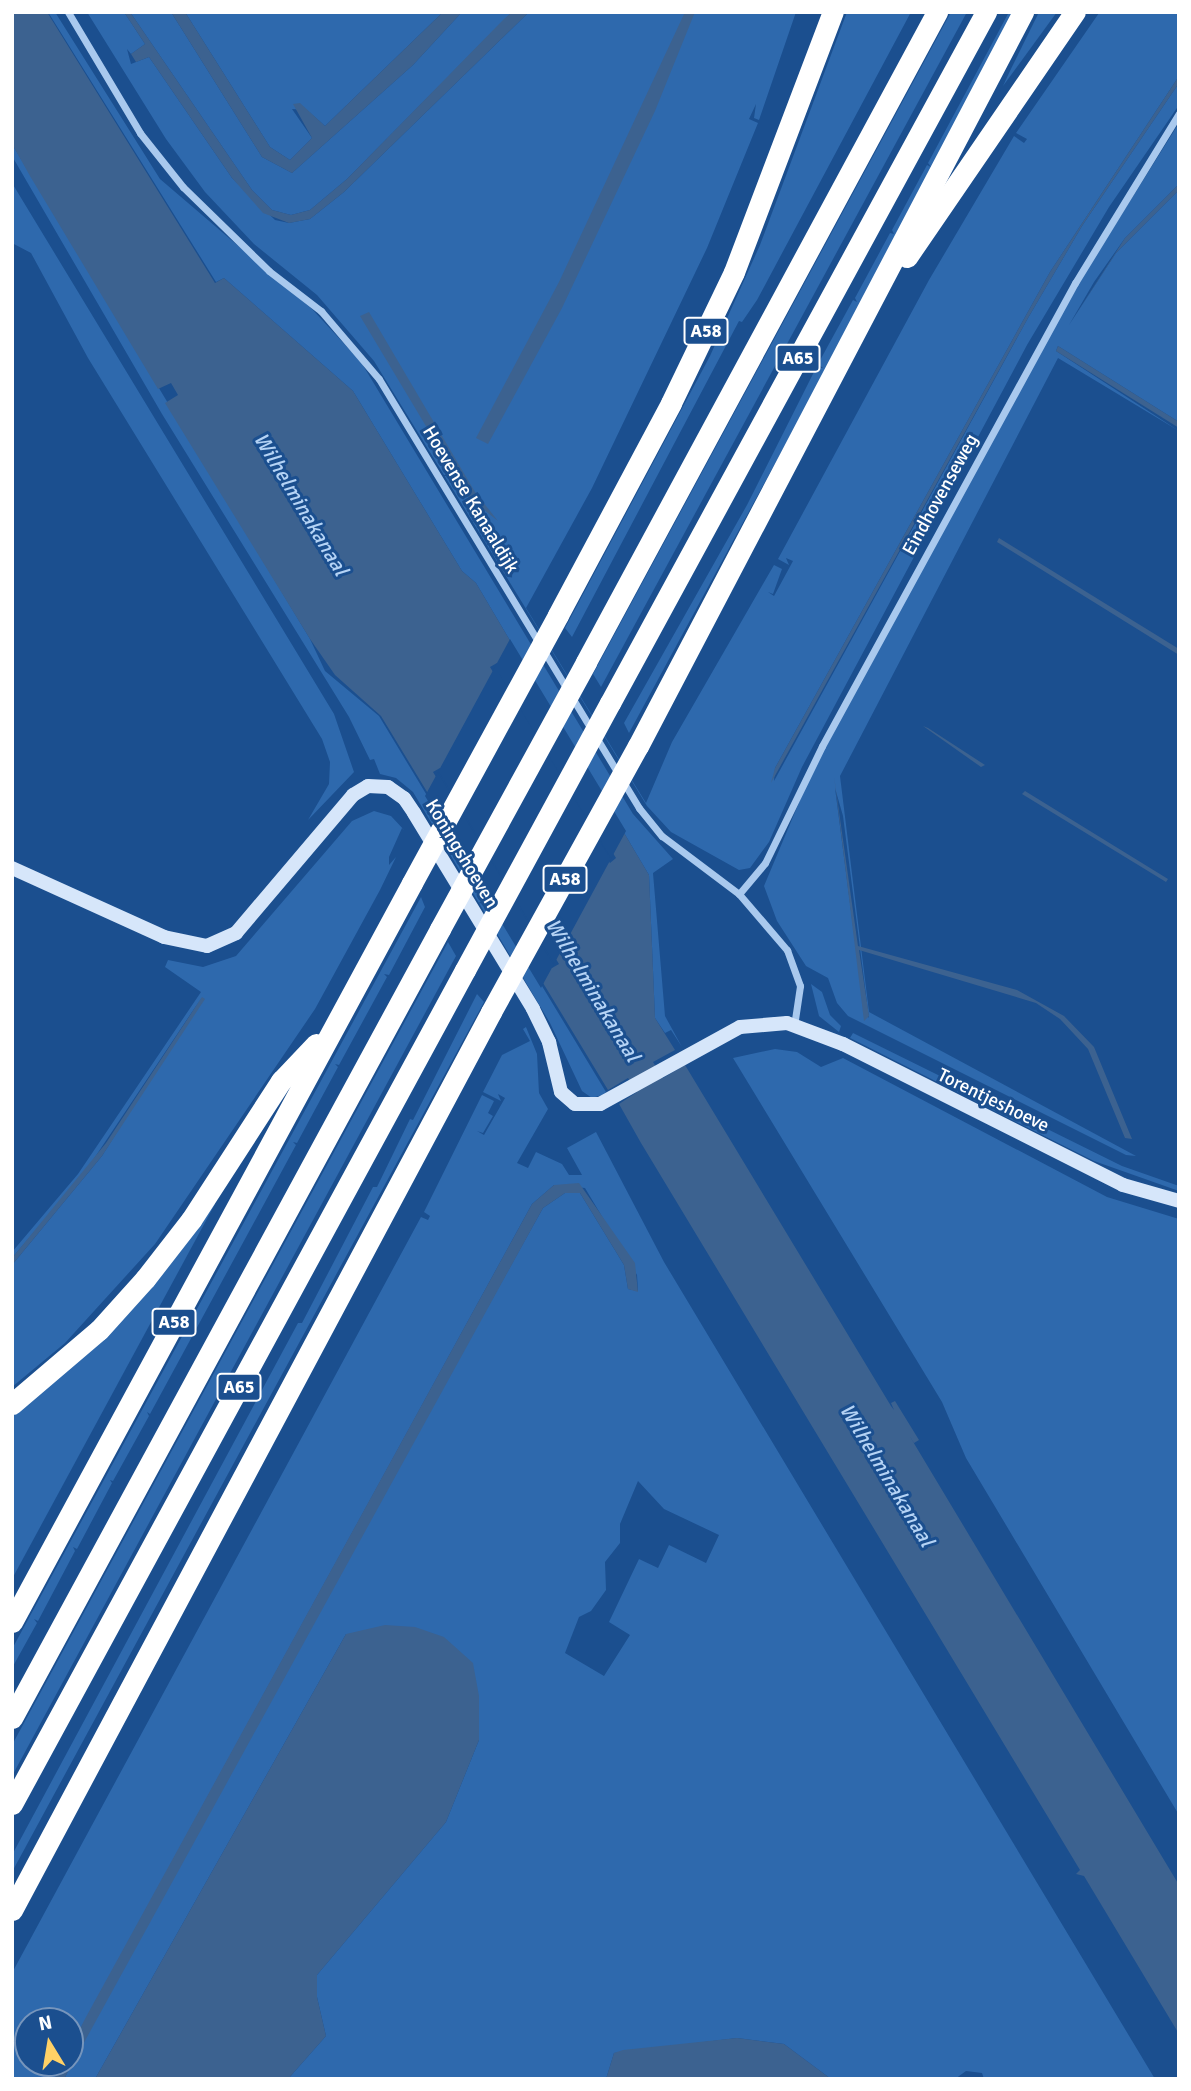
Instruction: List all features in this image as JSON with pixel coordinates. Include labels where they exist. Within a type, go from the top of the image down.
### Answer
[{"type":"highway","name":"A58","points":[[12,1622],[671,403],[734,271],[833,12]]},
{"type":"highway","name":"A65","points":[[12,1717],[937,12]]},
{"type":"highway","name":"A65","points":[[12,1804],[986,12]]},
{"type":"highway","name":"A58","points":[[12,1910],[491,1012],[638,746],[884,285],[1024,12]]},
{"type":"highway","name":"A58","points":[[884,285],[932,226],[1017,91],[1075,12]]},
{"type":"highway","name":"A58","points":[[12,1404],[99,1330],[145,1279],[191,1220],[281,1081],[337,1022]]},
{"type":"street","name":"Hoevense Kanaaldijk","points":[[68,12],[140,132],[176,179],[250,253],[321,311],[379,379],[639,808],[662,836],[739,894],[787,950],[798,975],[801,998],[794,1026]]},
{"type":"street","name":"Eindhovenseweg","points":[[739,894],[765,863],[822,746],[1075,283],[1179,113]]},
{"type":"street","name":"Koningshoeven","points":[[12,868],[164,937],[207,946],[236,933],[353,795],[368,786],[388,787],[409,806],[533,1009],[549,1042],[561,1092],[581,1106],[613,1097],[680,1056],[740,1027],[776,1022],[794,1026]]},
{"type":"street","name":"Torentjeshoeve","points":[[794,1026],[853,1049],[1123,1185],[1179,1201]]},
{"type":"shaded area","points":[[48,12],[55,12],[160,179],[312,309],[361,362],[633,814],[673,859],[653,873],[665,1016],[682,1047],[671,1030],[665,1033],[655,1018],[649,875],[476,583],[462,571],[353,391],[224,278],[216,282]]},
{"type":"shaded area","points":[[87,12],[124,12],[145,44],[131,54],[127,49],[131,64],[149,57],[232,178],[275,220],[289,223],[310,219],[344,192],[529,12],[796,12],[759,120],[754,118],[756,104],[749,119],[758,123],[707,248],[592,488],[526,608],[646,803],[672,742],[774,565],[782,569],[773,594],[768,592],[774,596],[793,561],[786,558],[789,565],[778,559],[929,280],[1014,136],[1024,143],[1027,139],[1016,133],[1099,13],[1179,12],[1179,76],[1050,272],[775,768],[774,781],[1028,318],[1082,226],[1179,83],[1179,105],[1109,207],[1027,345],[802,767],[769,842],[750,868],[739,870],[671,832],[647,806],[374,361],[317,295],[254,244],[205,192],[166,139]]},
{"type":"shaded area","points":[[130,12],[171,12],[262,157],[292,173],[413,65],[462,12],[512,12],[347,179],[310,210],[291,215],[272,210],[252,190]]},
{"type":"shaded area","points":[[185,12],[443,12],[325,126],[307,110],[292,109],[312,138],[290,160],[270,147]]},
{"type":"shaded area","points":[[847,12],[911,12],[757,300],[742,322],[739,321],[572,637],[565,628],[710,356],[760,245]]},
{"type":"shaded area","points":[[951,12],[967,12],[601,687],[593,674]]},
{"type":"shaded area","points":[[1009,12],[1015,12],[929,179],[629,733],[624,723],[747,505],[816,368],[823,368],[818,364],[853,300],[857,302],[855,298],[890,233],[894,234],[892,230],[927,165],[931,167],[928,163]]},
{"type":"shaded area","points":[[1039,12],[1057,12],[1003,86],[1009,73]]},
{"type":"shaded area","points":[[1179,123],[1179,184],[1125,238],[1094,282],[1069,325],[1116,253],[1179,190],[1179,422],[1058,346],[1056,351],[1179,431],[1058,358],[840,776],[869,1012],[1136,1156],[1126,1155],[848,1016],[837,1003],[828,978],[806,966],[777,921],[764,886],[819,755],[1036,351]],"holes":[[[835,788],[843,816],[869,1018],[864,1011]]]},
{"type":"shaded area","points":[[12,144],[310,639],[325,671],[379,716],[606,1092],[602,1095],[592,1098],[582,1091],[550,1023],[413,792],[396,778],[380,774],[374,759],[370,760],[349,717],[162,414],[12,156]]},
{"type":"shaded area","points":[[12,183],[334,714],[354,772],[308,820],[329,784],[330,762],[322,739],[88,358],[31,253],[12,243]]},
{"type":"shaded area","points":[[374,811],[391,816],[405,831],[402,828],[389,857],[389,865],[396,857],[380,890],[315,1009],[155,1244],[65,1343],[12,1387],[12,1265],[102,1156],[202,997],[85,1172],[12,1258],[12,1252],[78,1174],[201,992],[165,967],[168,960],[203,967],[236,956],[352,821]]},
{"type":"shaded area","points":[[421,897],[425,907],[389,975],[384,974],[387,977],[339,1065],[335,1064],[338,1067],[297,1143],[293,1142],[296,1145],[150,1414],[147,1412],[149,1416],[113,1481],[110,1480],[112,1483],[77,1549],[73,1547],[75,1551],[38,1621],[34,1619],[37,1623],[12,1668],[12,1649]]},
{"type":"shaded area","points":[[448,942],[456,956],[12,1776],[12,1745]]},
{"type":"shaded area","points":[[811,984],[822,992],[830,1015],[841,1026],[839,1032],[819,1016]]},
{"type":"shaded area","points":[[477,994],[484,1002],[12,1872],[12,1855],[298,1323],[302,1323],[373,1187],[377,1187]]},
{"type":"shaded area","points":[[526,1027],[537,1054],[539,1093],[548,1109],[517,1163],[528,1168],[536,1152],[562,1164],[569,1175],[582,1175],[567,1148],[596,1132],[664,1262],[1155,2079],[984,2079],[982,2073],[966,2071],[955,2079],[831,2079],[784,2044],[737,2038],[614,2053],[606,2079],[288,2079],[326,2036],[317,1997],[317,1975],[446,1822],[479,1740],[346,1634],[95,2079],[64,2079],[84,2077],[84,2041],[320,1595],[327,1595],[543,1208],[565,1193],[580,1193],[624,1265],[628,1289],[638,1291],[637,1275],[585,1188],[554,1185],[532,1204],[84,2022],[84,2007],[14,2007],[14,2077],[55,2077],[54,2079],[12,2079],[12,1973],[421,1217],[428,1220],[430,1216],[424,1212],[482,1095],[494,1101],[488,1113],[493,1116],[483,1133],[477,1131],[484,1135],[505,1098],[498,1094],[501,1101],[483,1092],[502,1055],[530,1041],[523,1029]],"holes":[[[638,1481],[664,1509],[719,1535],[706,1563],[669,1545],[658,1568],[639,1559],[609,1622],[630,1635],[604,1676],[565,1653],[579,1617],[591,1611],[606,1590],[605,1562],[620,1543],[620,1524]]]},
{"type":"shaded area","points":[[853,1033],[1122,1166],[1179,1186],[1179,1191],[1094,1161],[850,1038]]},
{"type":"shaded area","points":[[775,1049],[797,1052],[821,1067],[843,1058],[1107,1197],[1179,1219],[1179,1815],[966,1458],[942,1402],[733,1058]]},
{"type":"shaded area","points":[[212,1203],[215,1204],[12,1579],[12,1413]]},
{"type":"water","name":"Wilhelminakanaal","points":[[12,12],[47,12],[215,283],[224,278],[353,391],[462,571],[476,583],[649,875],[655,1018],[675,1050],[653,1062],[663,1078],[685,1065],[891,1406],[894,1410],[891,1403],[895,1401],[919,1440],[914,1443],[909,1435],[1179,1885],[1179,2034],[1084,1876],[1076,1874],[1080,1870],[641,1143],[619,1104],[637,1092],[628,1078],[608,1090],[381,716],[335,675],[310,639],[165,403],[178,395],[171,383],[158,389],[12,144]],"holes":[[[497,663],[616,858],[610,863],[490,667]],[[440,768],[559,964],[552,968],[433,772]]]},
{"type":"water","points":[[124,12],[130,12],[252,190],[272,210],[291,215],[310,210],[347,179],[512,12],[529,12],[344,192],[310,219],[289,223],[263,213],[232,178],[149,57],[136,62],[131,54],[145,44]]},
{"type":"water","points":[[171,12],[185,12],[270,147],[290,160],[312,138],[293,104],[300,103],[325,126],[443,12],[462,12],[413,65],[292,173],[262,157]]},
{"type":"water","points":[[685,12],[695,12],[655,111],[562,308],[488,444],[476,438],[559,282]]},
{"type":"water","points":[[1179,76],[1179,83],[1082,226],[1028,318],[771,783],[775,768],[1050,272]]},
{"type":"water","points":[[1179,184],[1179,190],[1116,253],[1069,325],[1125,238]]},
{"type":"water","points":[[369,312],[475,492],[498,521],[469,498],[360,316]]},
{"type":"water","points":[[1058,346],[1179,422],[1179,428],[1056,351]]},
{"type":"water","points":[[999,538],[1179,649],[1179,655],[997,542]]},
{"type":"water","points":[[923,726],[928,728],[985,765],[981,767]]},
{"type":"water","points":[[834,776],[858,946],[1017,990],[1064,1016],[1094,1047],[1132,1139],[1125,1138],[1088,1049],[1060,1019],[1036,1003],[859,950],[869,1016],[864,1021]]},
{"type":"water","points":[[1025,791],[1168,879],[1166,882],[1022,794]]},
{"type":"water","points":[[202,997],[205,999],[102,1156],[12,1265],[12,1258],[106,1143]]},
{"type":"water","points":[[579,1183],[635,1263],[638,1292],[628,1289],[624,1265],[580,1193],[565,1193],[543,1208],[84,2043],[86,2017],[532,1204],[554,1185]]},
{"type":"water","points":[[385,1625],[415,1627],[444,1637],[473,1663],[479,1696],[479,1740],[446,1822],[317,1975],[317,1997],[326,2036],[288,2079],[95,2079],[346,1634]]},
{"type":"water","points":[[737,2038],[784,2044],[831,2079],[606,2079],[614,2053],[623,2050]]},
{"type":"pier","points":[[510,639],[626,831],[541,988],[425,796]],"holes":[[[495,667],[611,858],[610,858]],[[438,773],[554,963],[553,964]]]}]
